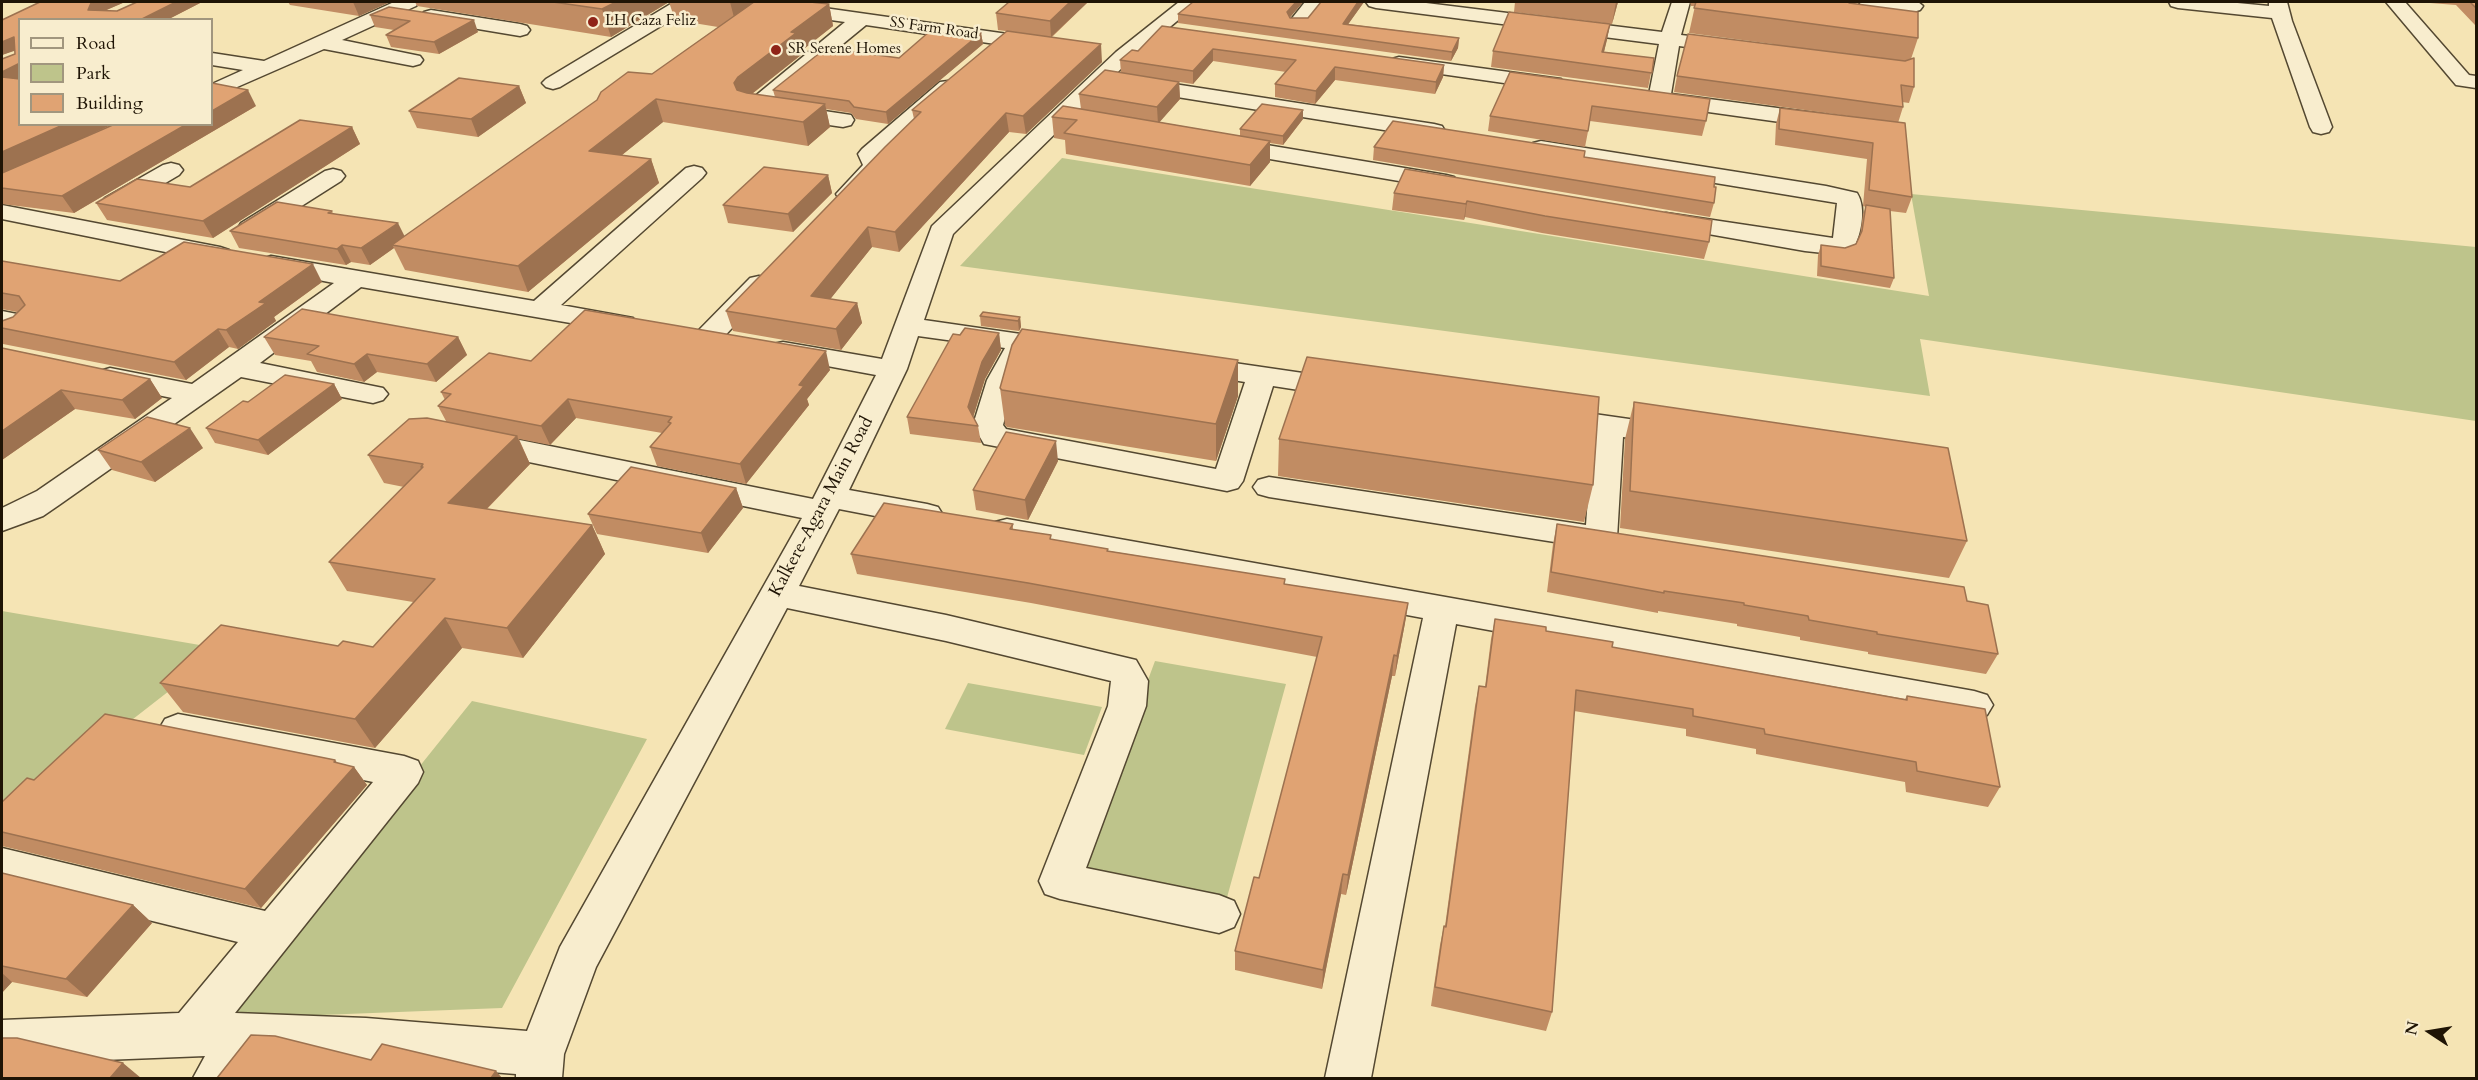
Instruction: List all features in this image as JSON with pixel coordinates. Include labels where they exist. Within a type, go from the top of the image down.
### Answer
[{"type":"street","points":[[213,92],[409,2]]},
{"type":"street","points":[[553,83],[687,2]]},
{"type":"street","name":"SS Farm Road","points":[[745,2],[863,18],[983,28],[1004,39],[1061,48]]},
{"type":"street","name":"Kalkere-Agara Main Road","points":[[540,1066],[576,961],[826,504],[893,369],[941,231],[1071,119],[1109,63],[1168,31],[1190,2]]},
{"type":"street","points":[[1299,22],[1314,2]]},
{"type":"street","points":[[1376,2],[1751,49]]},
{"type":"street","points":[[1659,99],[1670,39],[1681,2]]},
{"type":"street","points":[[1869,2],[1913,6]]},
{"type":"street","points":[[2178,2],[2279,7],[2321,127]]},
{"type":"street","points":[[2395,2],[2463,81],[2476,82]]},
{"type":"street","points":[[391,10],[520,30]]},
{"type":"street","points":[[843,120],[753,107],[863,18]]},
{"type":"street","points":[[986,54],[1004,39]]},
{"type":"street","points":[[321,42],[413,60]]},
{"type":"street","points":[[213,59],[265,67]]},
{"type":"street","points":[[1379,61],[1577,88]]},
{"type":"street","points":[[1109,63],[1451,134]]},
{"type":"street","points":[[835,207],[875,166],[870,154],[959,77]]},
{"type":"street","points":[[1635,96],[1848,125]]},
{"type":"street","points":[[1208,142],[1464,185]]},
{"type":"street","points":[[1521,145],[1826,193],[1848,198],[1849,202],[1847,234],[1842,247],[1804,243],[1640,215]]},
{"type":"street","points":[[76,225],[171,170]]},
{"type":"street","points":[[540,310],[694,173]]},
{"type":"street","points":[[210,253],[333,176]]},
{"type":"street","points":[[2,212],[210,253],[651,329]]},
{"type":"street","points":[[2,520],[32,508],[48,498],[363,280],[398,260]]},
{"type":"street","points":[[778,265],[695,337],[893,369]]},
{"type":"street","points":[[2,319],[21,323],[5,348]]},
{"type":"street","points":[[909,326],[1091,352]]},
{"type":"street","points":[[1022,342],[1001,380],[988,425],[995,437],[1227,481],[1262,375]]},
{"type":"street","points":[[1171,363],[1365,391]]},
{"type":"street","points":[[236,367],[373,394]]},
{"type":"street","points":[[82,371],[196,394]]},
{"type":"street","points":[[1528,414],[1701,439]]},
{"type":"street","points":[[1269,487],[1613,540],[1609,425]]},
{"type":"street","points":[[453,437],[826,504],[968,522],[1974,705]]},
{"type":"street","points":[[777,594],[946,628],[1123,670],[1130,681],[1127,706],[1060,881],[1219,914]]},
{"type":"street","points":[[1348,1078],[1442,608]]},
{"type":"street","points":[[142,723],[404,772],[190,1034]]},
{"type":"street","points":[[2,866],[274,932]]},
{"type":"street","points":[[2,1042],[32,1043],[190,1034],[333,1036],[540,1066]]},
{"type":"street","points":[[216,1078],[252,1034]]},
{"type":"green space","points":[[1062,158],[1929,296],[1911,194],[2476,247],[2476,421],[1920,339],[1930,396],[960,266]]},
{"type":"green space","points":[[2,611],[223,649],[2,821]]},
{"type":"green space","points":[[1155,661],[1286,684],[1226,901],[1077,871]]},
{"type":"green space","points":[[968,683],[1102,707],[1084,755],[945,729]]},
{"type":"green space","points":[[472,701],[647,739],[502,1008],[217,1019]]},
{"type":"building","points":[[40,2],[95,2],[91,3],[88,10],[117,11],[137,2],[176,2],[144,18],[18,18],[18,64],[2,72],[2,59],[15,54],[14,37],[2,42],[2,20]]},
{"type":"building","points":[[553,2],[616,2],[602,9]]},
{"type":"building","points":[[754,2],[829,4],[791,32],[796,33],[738,77],[734,83],[737,90],[747,93],[825,104],[803,122],[656,99],[589,151],[651,159],[518,266],[392,245],[597,100],[601,92],[628,72],[652,74]]},
{"type":"building","points":[[1009,2],[1070,2],[1050,21],[996,13]]},
{"type":"building","points":[[1193,2],[1296,2],[1287,12],[1290,18],[1308,18],[1321,2],[1358,2],[1343,24],[1459,38],[1452,52],[1178,14]]},
{"type":"building","points":[[1696,2],[1849,2],[1918,12],[1918,38],[1694,8]]},
{"type":"building","points":[[389,7],[474,20],[434,42],[386,35],[410,21],[370,15]]},
{"type":"building","points":[[1509,12],[1610,24],[1602,52],[1654,58],[1652,73],[1493,51]]},
{"type":"building","points":[[1162,26],[1444,65],[1436,82],[1335,67],[1316,91],[1275,84],[1296,60],[1213,49],[1193,71],[1120,60],[1132,50],[1138,51]]},
{"type":"building","points":[[930,31],[975,37],[981,33],[886,112],[854,107],[849,101],[773,90],[826,48],[899,58]]},
{"type":"building","points":[[1007,31],[1101,44],[1023,116],[1006,113],[895,232],[868,227],[811,296],[857,303],[836,329],[726,311],[921,112],[912,110]]},
{"type":"building","points":[[1688,34],[1905,61],[1914,58],[1914,87],[1901,85],[1903,107],[1677,76]]},
{"type":"building","points":[[1105,70],[1179,82],[1157,107],[1079,94]]},
{"type":"building","points":[[1510,72],[1710,99],[1706,121],[1592,106],[1588,131],[1490,116]]},
{"type":"building","points":[[2,77],[18,79],[18,126],[60,126],[2,152]]},
{"type":"building","points":[[459,78],[519,86],[471,119],[409,111]]},
{"type":"building","points":[[213,83],[248,90],[213,110]]},
{"type":"building","points":[[1262,104],[1303,110],[1283,136],[1240,129]]},
{"type":"building","points":[[1063,106],[1270,141],[1250,165],[1064,133],[1077,120],[1052,117]]},
{"type":"building","points":[[1780,108],[1905,123],[1912,197],[1869,190],[1873,143],[1779,129]]},
{"type":"building","points":[[300,120],[352,127],[203,221],[96,203],[137,179],[190,187]]},
{"type":"building","points":[[1393,121],[1585,151],[1584,157],[1715,177],[1714,203],[1374,147]]},
{"type":"building","points":[[110,126],[184,126],[62,196],[2,188],[2,173]]},
{"type":"building","points":[[764,167],[828,175],[788,214],[723,205]]},
{"type":"building","points":[[1405,169],[1712,220],[1709,242],[1467,201],[1466,204],[1394,193]]},
{"type":"building","points":[[277,202],[332,211],[328,213],[398,223],[361,248],[342,245],[337,249],[230,231]]},
{"type":"building","points":[[1866,205],[1890,209],[1894,278],[1821,266],[1821,245],[1845,248],[1856,244],[1862,231]]},
{"type":"building","points":[[184,242],[313,264],[259,302],[266,303],[226,330],[218,329],[174,362],[2,328],[2,321],[13,317],[25,305],[19,296],[2,293],[2,261],[120,281]]},
{"type":"building","points":[[302,309],[458,337],[427,364],[367,354],[354,364],[307,354],[319,346],[264,337]]},
{"type":"building","points":[[585,310],[826,351],[799,385],[804,386],[740,464],[650,447],[671,423],[668,422],[672,417],[568,399],[541,426],[438,406],[451,394],[441,392],[489,353],[531,361]]},
{"type":"building","points":[[983,312],[1020,317],[1018,321],[980,316]]},
{"type":"building","points":[[965,328],[999,333],[982,362],[968,407],[978,426],[907,417],[953,334],[960,335]]},
{"type":"building","points":[[1022,329],[1238,360],[1216,424],[1002,390],[1000,388],[1012,345]]},
{"type":"building","points":[[2,348],[150,379],[122,400],[61,390],[2,431]]},
{"type":"building","points":[[1307,357],[1599,397],[1593,485],[1279,439]]},
{"type":"building","points":[[285,375],[334,384],[258,440],[206,428],[243,401],[248,402]]},
{"type":"building","points":[[1634,402],[1948,448],[1967,541],[1630,491]]},
{"type":"building","points":[[147,417],[190,428],[141,462],[98,450]]},
{"type":"building","points":[[427,418],[517,436],[448,503],[592,525],[507,628],[445,618],[355,719],[160,683],[221,625],[338,646],[343,641],[373,647],[435,579],[329,562],[423,467],[421,467],[423,464],[368,455],[409,419]]},
{"type":"building","points":[[1006,432],[1056,441],[1025,500],[973,490]]},
{"type":"building","points":[[631,467],[736,488],[701,533],[588,514]]},
{"type":"building","points":[[884,503],[1013,524],[1010,529],[1051,535],[1050,539],[1108,549],[1107,551],[1285,579],[1284,584],[1408,603],[1397,656],[1394,655],[1348,875],[1343,874],[1323,970],[1235,951],[1254,877],[1259,878],[1322,637],[1028,583],[851,554]]},
{"type":"building","points":[[1557,524],[1964,587],[1967,601],[1988,605],[1998,654],[1877,634],[1877,632],[1809,620],[1808,616],[1744,605],[1744,603],[1664,591],[1664,593],[1551,572]]},
{"type":"building","points":[[1495,619],[1546,627],[1546,631],[1613,642],[1612,647],[1907,700],[1907,696],[1985,709],[2000,787],[1917,771],[1916,762],[1765,734],[1764,729],[1693,716],[1693,709],[1576,690],[1552,1012],[1435,987],[1444,926],[1446,927],[1479,686],[1486,687]]},
{"type":"building","points":[[105,714],[335,760],[334,762],[354,767],[245,889],[2,832],[2,802],[27,778],[34,780]]},
{"type":"building","points":[[2,873],[133,905],[66,979],[2,966]]},
{"type":"building","points":[[251,1035],[275,1036],[371,1060],[382,1044],[496,1071],[491,1078],[217,1078]]},
{"type":"building","points":[[2,1038],[17,1038],[123,1063],[110,1078],[2,1078]]},
{"type":"place","name":"LH Caza Feliz","points":[[593,22]]},
{"type":"place","name":"SR Serene Homes","points":[[776,50]]}]
